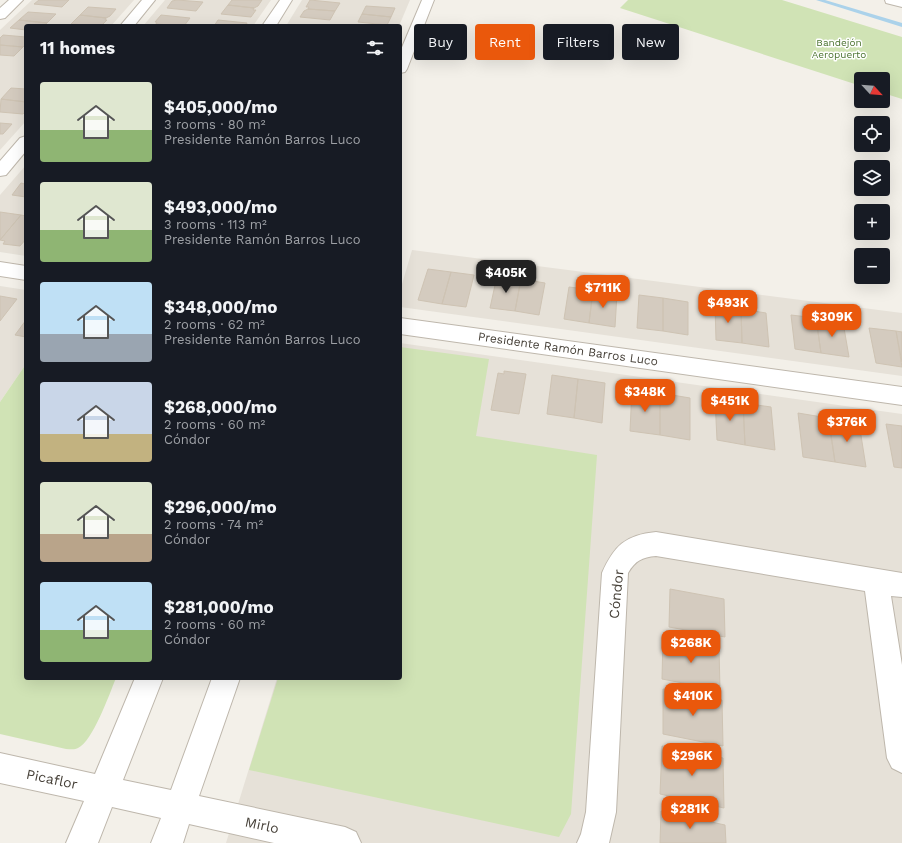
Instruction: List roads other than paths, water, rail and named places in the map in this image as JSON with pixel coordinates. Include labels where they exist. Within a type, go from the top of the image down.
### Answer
[{"type":"street","points":[[0,15],[17,0]]},
{"type":"street","points":[[129,24],[149,0]]},
{"type":"street","points":[[270,24],[286,0]]},
{"type":"street","points":[[402,64],[428,0]]},
{"type":"street","points":[[891,0],[902,3]]},
{"type":"street","points":[[0,171],[24,143]]},
{"type":"street","points":[[0,269],[24,273]]},
{"type":"street","name":"Presidente Ramón Barros Luco","points":[[402,326],[902,396]]},
{"type":"street","name":"Cóndor","points":[[593,843],[601,812],[615,573],[619,562],[627,553],[636,547],[656,544],[889,582]]},
{"type":"street","points":[[889,582],[902,758]]},
{"type":"street","points":[[82,843],[148,680]]},
{"type":"street","points":[[167,843],[225,680]]},
{"type":"street","name":"Picaflor","points":[[0,768],[180,808]]},
{"type":"street","name":"Mirlo","points":[[180,808],[345,843]]},
{"type":"waterway","points":[[819,0],[902,25]]},
{"type":"park label","name":"Bandejón Aeropuerto","points":[[839,48]]}]
